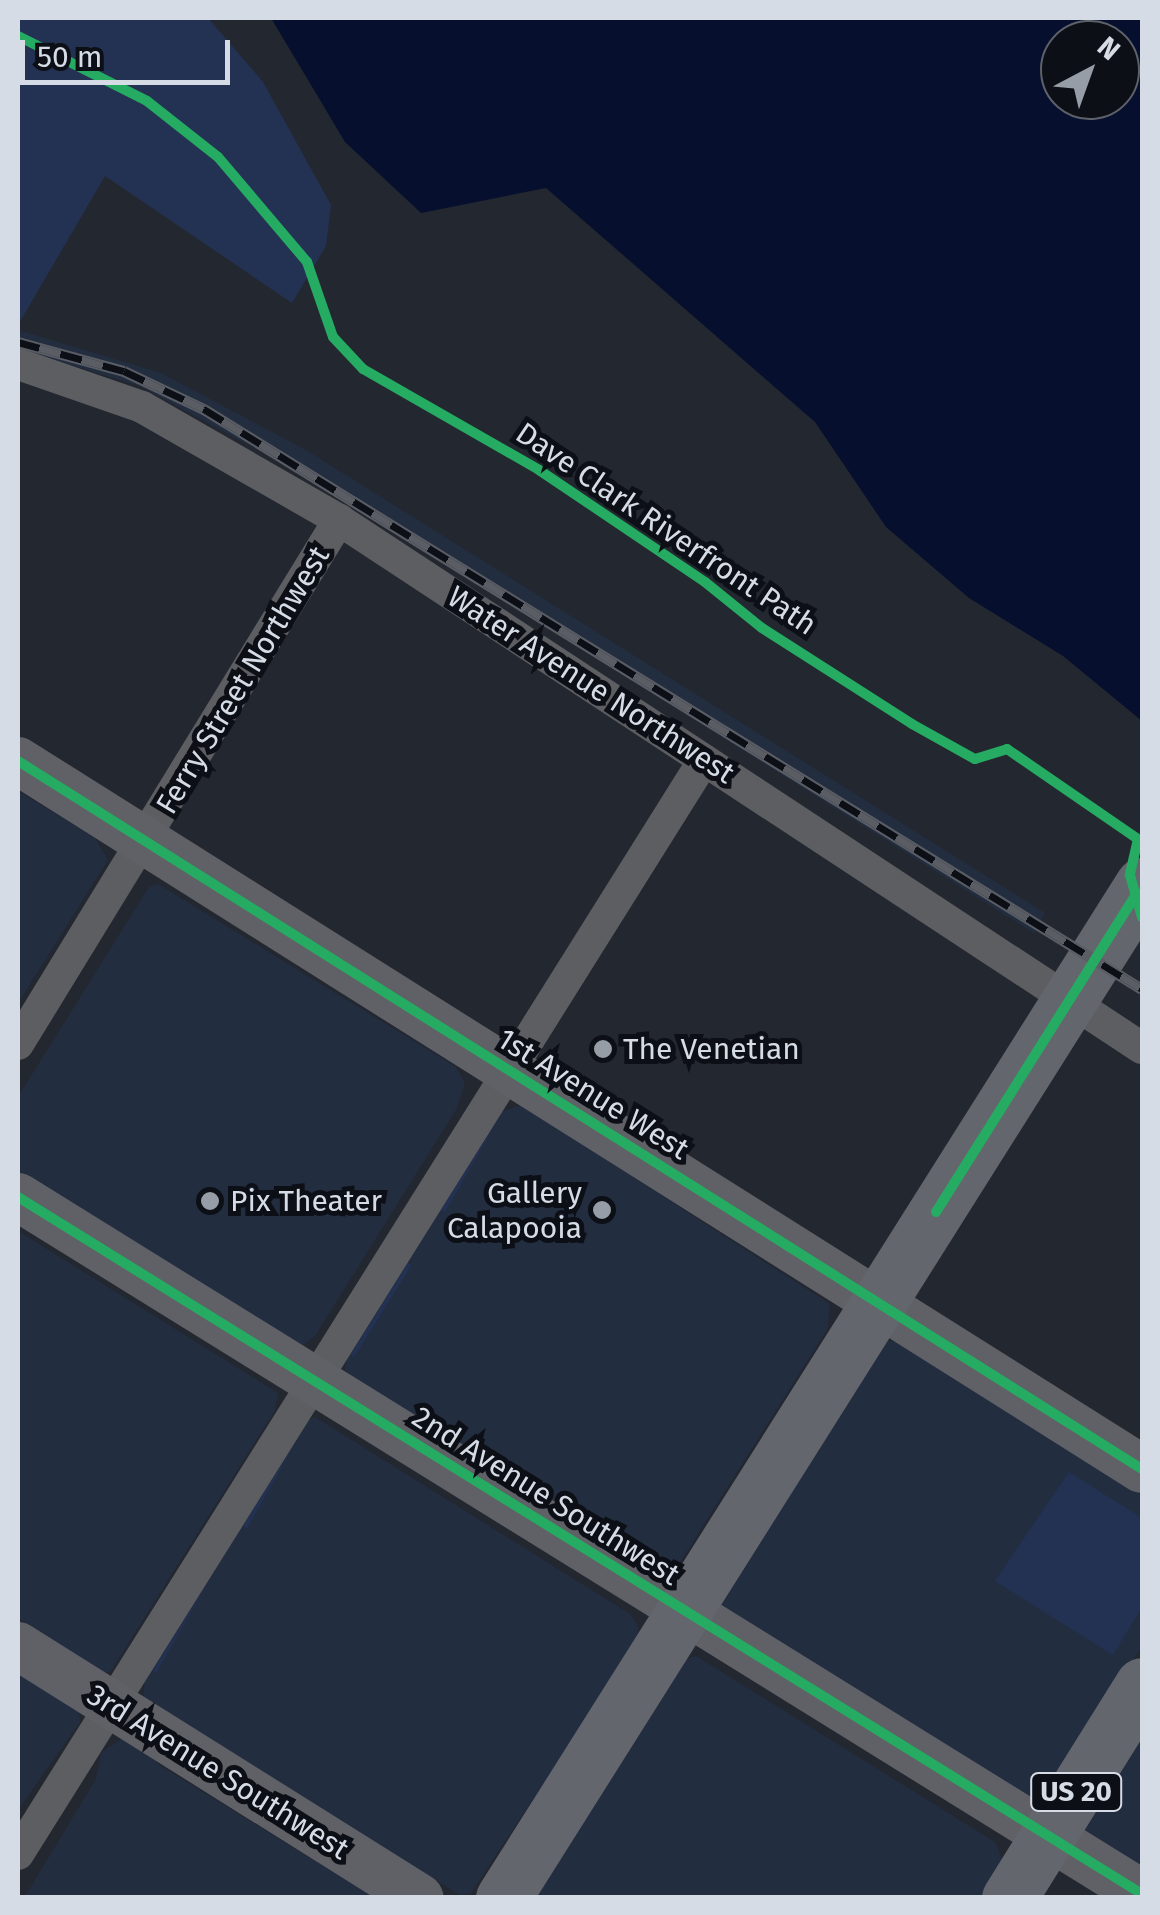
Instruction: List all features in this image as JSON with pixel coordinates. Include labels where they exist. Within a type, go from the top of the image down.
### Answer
[{"type":"highway","points":[[503,1898],[1142,885]]},
{"type":"highway","name":"US 20","points":[[1009,1898],[1142,1686]]},
{"type":"street","name":"Water Avenue Northwest","points":[[18,364],[142,407],[340,520],[1142,1048]]},
{"type":"street","name":"Ferry Street Northwest","points":[[18,1044],[340,520]]},
{"type":"street","points":[[18,1854],[506,1069],[704,760]]},
{"type":"street","name":"1st Avenue West","points":[[18,761],[1142,1469]]},
{"type":"street","name":"2nd Avenue Southwest","points":[[18,1198],[1142,1894]]},
{"type":"street","name":"3rd Avenue Southwest","points":[[18,1646],[420,1898]]},
{"type":"shaded area","points":[[18,18],[208,18],[263,82],[331,205],[326,246],[292,303],[105,176],[18,325]]},
{"type":"shaded area","points":[[271,18],[1142,18],[1142,721],[1063,656],[969,598],[886,527],[815,422],[546,188],[421,213],[345,142]]},
{"type":"shaded area","points":[[18,330],[161,373],[306,450],[1045,913],[1034,933],[304,475],[140,386],[18,349]]},
{"type":"shaded area","points":[[18,791],[95,838],[108,860],[18,1003]]},
{"type":"shaded area","points":[[158,884],[456,1067],[465,1083],[457,1108],[315,1336],[303,1345],[288,1342],[18,1174],[18,1097],[149,887]]},
{"type":"shaded area","points":[[521,1105],[830,1304],[828,1328],[672,1575],[353,1381],[345,1369],[346,1356],[498,1113]]},
{"type":"shaded area","points":[[498,1120],[445,1212],[441,1210]]},
{"type":"shaded area","points":[[18,1231],[278,1393],[274,1412],[110,1672],[99,1674],[18,1618]]},
{"type":"shaded area","points":[[408,1263],[411,1266],[354,1357],[351,1355]]},
{"type":"shaded area","points":[[886,1340],[902,1343],[1142,1496],[1142,1646],[1045,1801],[1033,1805],[718,1606]]},
{"type":"shaded area","points":[[315,1417],[630,1614],[638,1626],[638,1640],[471,1893],[460,1895],[143,1700],[145,1676],[305,1422]]},
{"type":"shaded area","points":[[298,1439],[247,1528],[243,1526]]},
{"type":"shaded area","points":[[1069,1472],[1142,1518],[1142,1607],[1113,1655],[995,1581]]},
{"type":"shaded area","points":[[209,1581],[156,1673],[153,1671]]},
{"type":"shaded area","points":[[696,1656],[995,1842],[1003,1862],[981,1897],[533,1898],[680,1661]]},
{"type":"shaded area","points":[[18,1673],[79,1709],[80,1722],[18,1810]]},
{"type":"shaded area","points":[[1142,1734],[1142,1874],[1084,1830]]},
{"type":"shaded area","points":[[124,1737],[152,1752],[159,1765],[375,1898],[24,1898],[96,1779],[101,1753]]},
{"type":"railway","points":[[18,342],[124,371],[204,409],[1142,989]]},
{"type":"cycle path","name":"Dave Clark Riverfront Path","points":[[18,36],[147,101],[218,157],[307,262],[333,337],[363,369],[539,470],[705,582],[762,628],[912,724],[975,759],[1007,749],[1138,839],[1130,875],[1142,917]]},
{"type":"cycle path","points":[[18,761],[1142,1469]]},
{"type":"cycle path","points":[[936,1212],[1137,893]]},
{"type":"cycle path","points":[[18,1197],[1142,1894]]},
{"type":"place","name":"The Venetian","points":[[603,1049]]},
{"type":"place","name":"Pix Theater","points":[[210,1201]]},
{"type":"place","name":"Gallery Calapooia","points":[[602,1210]]}]
